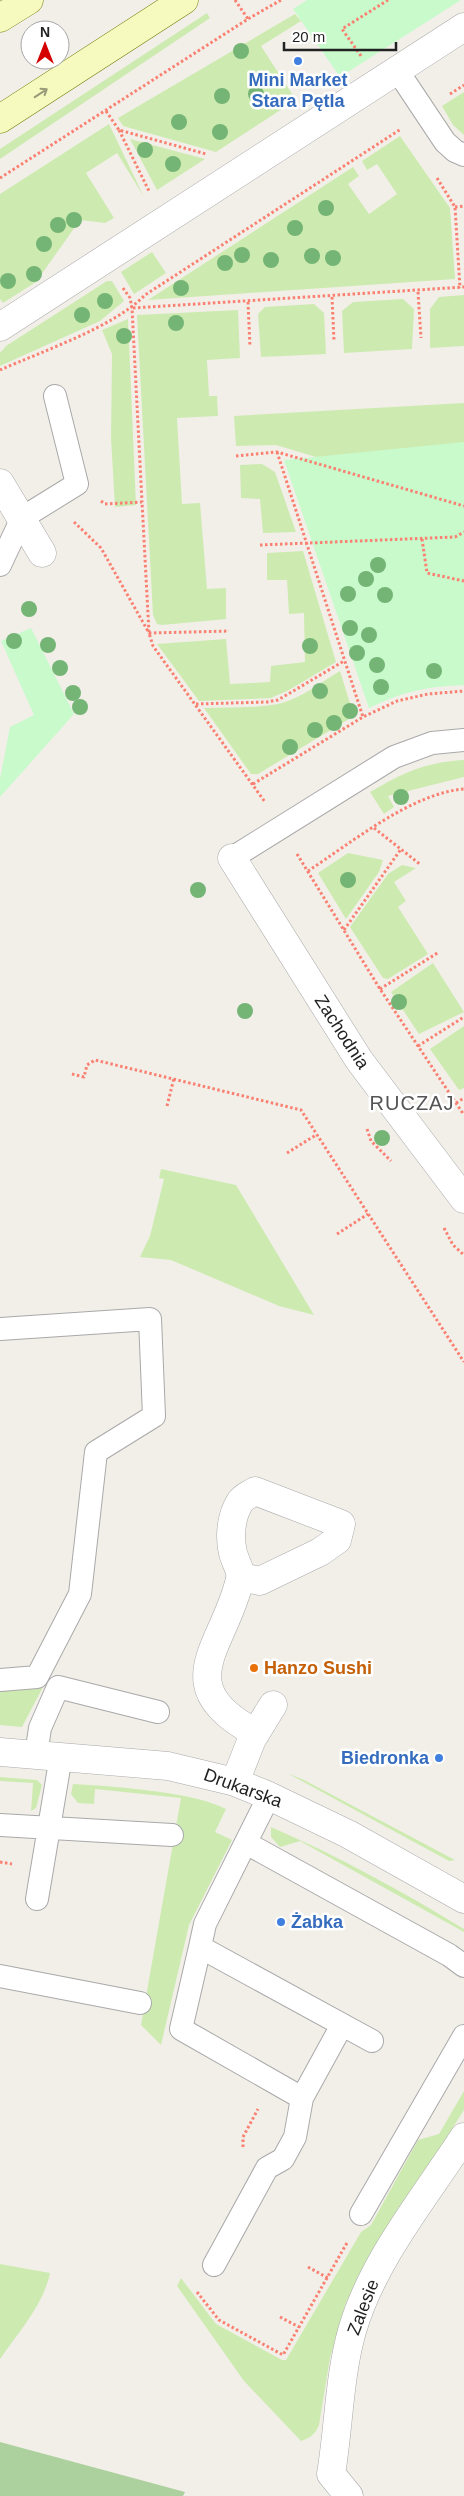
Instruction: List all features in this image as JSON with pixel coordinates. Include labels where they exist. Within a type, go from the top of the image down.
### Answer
[{"type":"main road","points":[[0,18],[29,0]]},
{"type":"main road","points":[[0,119],[184,0]]},
{"type":"street","points":[[0,327],[464,27]]},
{"type":"street","points":[[0,483],[42,553]]},
{"type":"street","name":"Zachodnia","points":[[232,858],[359,1060],[464,1199]]},
{"type":"street","points":[[241,1577],[209,1661],[207,1679],[211,1694],[220,1709],[256,1733]]},
{"type":"street","points":[[235,1782],[256,1733],[273,1705]]},
{"type":"street","name":"Drukarska","points":[[0,1752],[168,1766],[235,1782],[348,1834],[464,1899]]},
{"type":"street","name":"Zalesie","points":[[349,2496],[331,2474],[342,2384],[353,2329],[375,2275],[464,2137]]},
{"type":"lane","points":[[397,70],[445,142],[455,151],[464,155]]},
{"type":"lane","points":[[0,565],[22,518],[77,484],[55,396]]},
{"type":"lane","points":[[232,858],[394,757],[432,743],[464,740]]},
{"type":"lane","points":[[0,1329],[150,1319],[154,1416],[96,1452],[80,1594],[38,1677],[0,1680]]},
{"type":"lane","points":[[37,1899],[49,1828],[49,1756],[40,1728],[58,1687],[158,1712]]},
{"type":"lane","points":[[269,1796],[206,1924],[180,2029],[302,2098]]},
{"type":"lane","points":[[0,1825],[172,1835]]},
{"type":"lane","points":[[246,1843],[449,1955],[464,1966]]},
{"type":"lane","points":[[200,1947],[372,2042]]},
{"type":"lane","points":[[0,1976],[24,1972],[140,2003]]},
{"type":"lane","points":[[214,2265],[266,2168],[283,2159],[295,2137],[302,2098],[342,2025]]},
{"type":"lane","points":[[361,2214],[433,2074],[464,2036]]},
{"type":"path","points":[[235,0],[248,19]]},
{"type":"path","points":[[0,178],[248,19],[281,0]]},
{"type":"path","points":[[366,62],[342,30],[388,0]]},
{"type":"path","points":[[449,95],[464,86]]},
{"type":"path","points":[[106,110],[120,130],[149,192]]},
{"type":"path","points":[[0,370],[103,324],[132,308],[145,294],[406,125]]},
{"type":"path","points":[[120,130],[209,155]]},
{"type":"path","points":[[132,308],[462,288],[455,207],[464,206]]},
{"type":"path","points":[[121,283],[130,298],[132,308],[149,633]]},
{"type":"path","points":[[418,292],[421,338]]},
{"type":"path","points":[[332,297],[334,341]]},
{"type":"path","points":[[248,302],[250,347]]},
{"type":"path","points":[[277,452],[363,717]]},
{"type":"path","points":[[236,456],[277,452],[464,506]]},
{"type":"path","points":[[77,484],[105,504],[142,502]]},
{"type":"path","points":[[53,500],[101,548],[149,633],[153,646],[253,784],[380,989],[464,1115]]},
{"type":"path","points":[[260,545],[455,537],[464,532]]},
{"type":"path","points":[[422,539],[427,573],[464,581]]},
{"type":"path","points":[[149,633],[229,631]]},
{"type":"path","points":[[195,704],[278,700],[344,661]]},
{"type":"path","points":[[253,784],[363,717],[397,701],[412,697],[464,691]]},
{"type":"path","points":[[308,872],[398,812],[427,798],[464,790]]},
{"type":"path","points":[[374,828],[421,865]]},
{"type":"path","points":[[344,930],[401,849]]},
{"type":"path","points":[[380,989],[439,952]]},
{"type":"path","points":[[418,1046],[464,1017]]},
{"type":"path","points":[[72,1074],[84,1077],[87,1065],[95,1060],[301,1110],[464,1362]]},
{"type":"path","points":[[167,1106],[174,1078]]},
{"type":"path","points":[[456,1103],[464,1098]]},
{"type":"path","points":[[287,1153],[316,1135]]},
{"type":"path","points":[[337,1234],[368,1214]]},
{"type":"path","points":[[191,2284],[219,2320],[283,2354],[350,2238]]},
{"type":"path","points":[[308,2267],[328,2278]]},
{"type":"path","points":[[280,2317],[299,2327]]},
{"type":"green space","points":[[307,0],[461,0],[340,77],[293,9]]},
{"type":"green space","points":[[207,13],[210,18],[0,159],[0,149]]},
{"type":"green space","points":[[295,14],[301,21],[261,46],[296,100],[216,152],[123,126],[118,118]]},
{"type":"green space","points":[[464,92],[464,135],[453,125],[442,106]]},
{"type":"green space","points":[[109,124],[144,197],[117,153],[86,173],[114,218],[105,223],[80,220],[36,282],[3,303],[0,299],[0,194]]},
{"type":"green space","points":[[400,136],[450,208],[455,279],[148,300],[353,167],[359,176],[348,184],[369,214],[397,194],[377,164],[367,170],[362,161]]},
{"type":"green space","points":[[130,139],[205,159],[157,190]]},
{"type":"green space","points":[[152,252],[166,273],[134,294],[121,272]]},
{"type":"green space","points":[[107,281],[112,281],[124,301],[100,321],[0,366],[0,353],[6,346]]},
{"type":"green space","points":[[464,295],[464,346],[430,348],[430,309],[439,297]]},
{"type":"green space","points":[[403,299],[414,309],[412,349],[344,353],[342,311],[353,302]]},
{"type":"green space","points":[[314,304],[324,313],[326,354],[261,357],[258,314],[265,307]]},
{"type":"green space","points":[[238,310],[240,358],[207,360],[209,396],[217,396],[218,416],[177,418],[182,504],[200,503],[207,589],[226,588],[226,619],[157,624],[153,615],[137,315]]},
{"type":"green space","points":[[128,319],[136,505],[115,507],[111,438],[112,354],[102,330]]},
{"type":"green space","points":[[464,403],[464,482],[399,482],[276,445],[236,446],[234,416]]},
{"type":"green space","points":[[464,442],[464,685],[415,691],[369,708],[284,460]]},
{"type":"green space","points":[[262,464],[275,472],[296,532],[263,533],[260,499],[241,498],[240,465]]},
{"type":"green space","points":[[303,551],[336,662],[289,690],[271,698],[199,701],[157,644],[226,639],[230,684],[270,682],[271,666],[305,662],[304,613],[289,614],[287,580],[267,580],[267,553]]},
{"type":"green space","points":[[31,628],[74,714],[0,797],[0,779],[10,727],[34,715],[1,641]]},
{"type":"green space","points":[[340,671],[354,716],[258,774],[251,774],[204,708],[253,707],[282,703],[305,693]]},
{"type":"green space","points":[[464,760],[464,777],[388,796],[394,807],[384,814],[370,792],[393,779],[426,766]]},
{"type":"green space","points":[[348,853],[383,860],[379,872],[346,919],[318,873]]},
{"type":"green space","points":[[402,865],[416,868],[394,882],[406,901],[398,907],[428,954],[388,979],[383,978],[350,927],[388,874]]},
{"type":"green space","points":[[433,963],[464,1012],[419,1034],[391,992]]},
{"type":"green space","points":[[464,1026],[464,1088],[459,1090],[430,1049]]},
{"type":"green space","points":[[161,1169],[236,1185],[314,1315],[279,1306],[171,1260],[140,1257],[150,1236],[164,1179],[159,1178]]},
{"type":"green space","points":[[44,1685],[22,1727],[0,1725],[0,1689]]},
{"type":"green space","points":[[287,1773],[304,1780],[455,1860],[449,1861]]},
{"type":"green space","points":[[0,1777],[37,1780],[42,1785],[36,1808],[31,1811],[33,1783],[0,1781]]},
{"type":"green space","points":[[73,1784],[129,1788],[174,1794],[212,1803],[226,1809],[215,1832],[232,1840],[189,1925],[161,2045],[141,2025],[181,1798],[95,1789],[94,1804],[78,1803],[71,1794]]},
{"type":"green space","points":[[271,1827],[321,1850],[417,1901],[464,1929],[464,1932],[300,1841],[280,1847],[271,1837]]},
{"type":"green space","points":[[464,2091],[464,2110],[364,2266],[345,2305],[330,2358],[319,2425],[312,2435],[301,2441],[244,2381],[177,2286],[181,2278],[216,2324],[282,2360],[286,2360],[361,2232],[371,2225],[418,2140],[439,2134]]},
{"type":"green space","points":[[0,2264],[50,2273],[47,2285],[36,2307],[0,2359]]},
{"type":"green space","points":[[0,2442],[185,2492],[183,2496],[0,2496]]},
{"type":"place","name":"Mini Market Stara Pętla","points":[[298,61]]},
{"type":"place","name":"Hanzo Sushi","points":[[254,1668]]},
{"type":"place","name":"Biedronka","points":[[439,1758]]},
{"type":"place","name":"Żabka","points":[[281,1922]]},
{"type":"district","name":"RUCZAJ","points":[[412,1103]]}]
